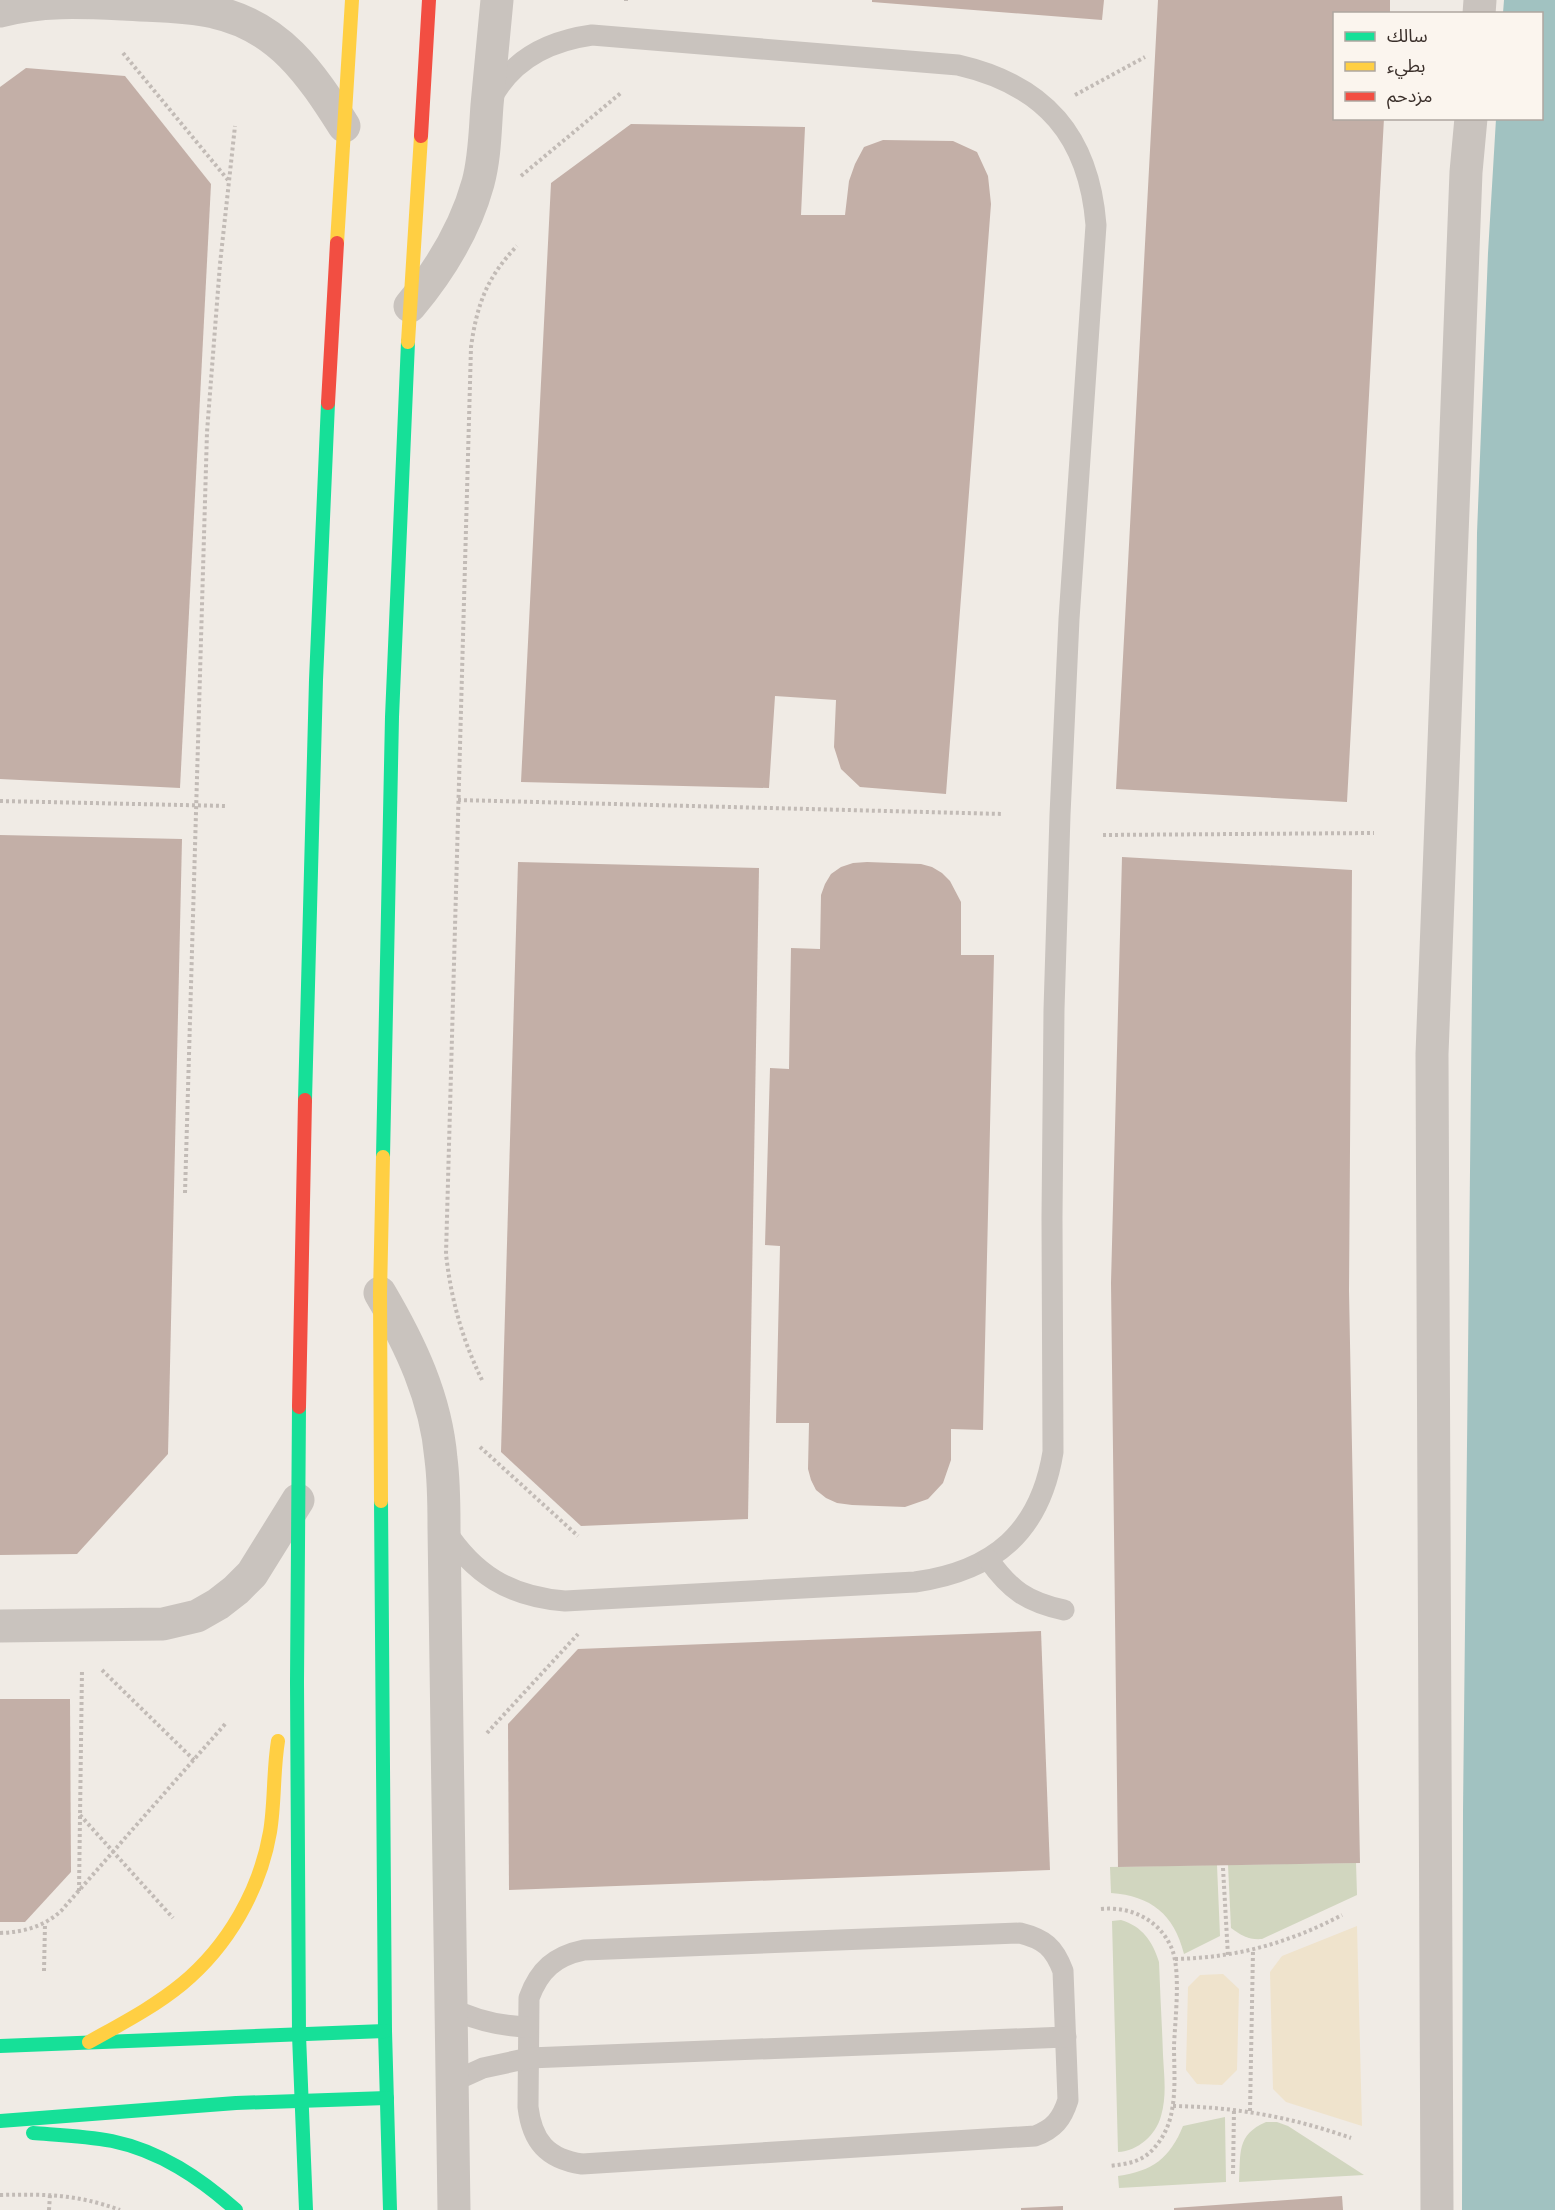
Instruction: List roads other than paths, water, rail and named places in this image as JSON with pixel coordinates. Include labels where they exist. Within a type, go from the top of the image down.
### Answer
[{"type":"street","points":[[306,2210],[299,2035],[297,1500],[299,1348],[316,680],[331,346],[352,0]]},
{"type":"street","points":[[390,2210],[385,2031],[380,1293],[392,717],[410,306],[429,0]]},
{"type":"street","points":[[410,306],[433,279],[446,258],[467,215],[480,172],[485,145],[497,0]]},
{"type":"street","points":[[0,11],[22,5],[77,2],[191,8],[234,17],[252,25],[289,52],[319,86],[344,126]]},
{"type":"street","points":[[1437,2210],[1432,1054],[1466,172],[1471,120]]},
{"type":"street","points":[[380,1293],[414,1354],[426,1388],[441,1457],[454,2210]]},
{"type":"street","points":[[0,1626],[163,1624],[197,1616],[218,1604],[252,1574],[297,1500]]},
{"type":"street","points":[[89,2042],[156,2003],[184,1983],[209,1958],[245,1906],[258,1876],[267,1846],[273,1814],[275,1756],[281,1726],[297,1682]]},
{"type":"street","points":[[0,2046],[385,2031]]},
{"type":"street","points":[[0,2121],[157,2108],[387,2098]]},
{"type":"street","points":[[0,2128],[94,2138],[136,2147],[164,2158],[191,2173],[236,2210]]},
{"type":"lane","points":[[444,1528],[456,1547],[489,1577],[526,1595],[565,1601],[915,1582],[941,1578],[966,1571],[988,1559],[1020,1530],[1039,1502],[1048,1478],[1053,1452],[1053,1010],[1069,607],[1096,225],[1090,183],[1079,151],[1066,129],[1029,93],[983,70],[958,65],[592,35],[556,42],[537,52],[508,76],[487,109]]},
{"type":"lane","points":[[988,1559],[1012,1588],[1028,1599],[1064,1610]]},
{"type":"lane","points":[[1020,1933],[1035,1936],[1058,1956],[1063,1971],[1066,2037],[1068,2100],[1057,2123],[1047,2131],[1035,2136],[582,2164],[567,2162],[554,2156],[543,2146],[530,2121],[528,2107],[529,1998],[534,1983],[543,1970],[555,1960],[569,1953],[584,1950],[1020,1933]]},
{"type":"lane","points":[[451,2008],[482,2021],[528,2027]]},
{"type":"lane","points":[[452,2082],[483,2068],[529,2058],[1066,2037]]},
{"type":"water","points":[[1504,0],[1555,0],[1555,2210],[1462,2210],[1463,1811],[1477,533],[1488,253],[1496,120],[1543,120],[1543,12],[1503,12]]}]
